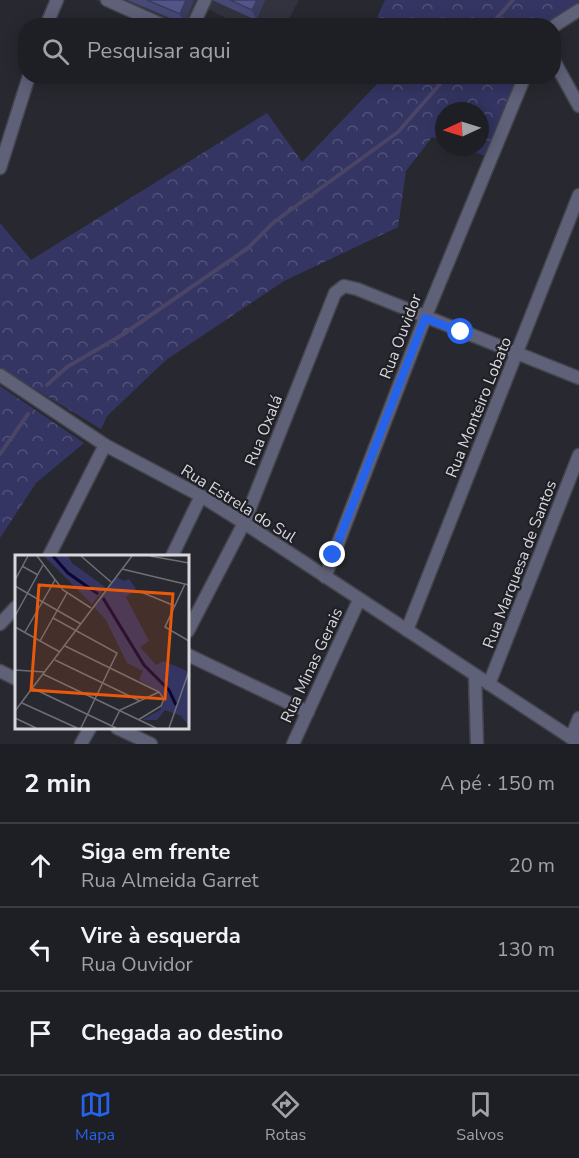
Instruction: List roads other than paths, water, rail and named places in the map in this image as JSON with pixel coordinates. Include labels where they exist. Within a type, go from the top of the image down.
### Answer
[{"type":"street","points":[[49,18],[57,0]]},
{"type":"street","points":[[107,0],[147,18]]},
{"type":"street","points":[[195,18],[205,0]]},
{"type":"street","points":[[561,22],[579,10]]},
{"type":"street","points":[[561,74],[579,106]]},
{"type":"street","points":[[0,168],[26,84]]},
{"type":"street","name":"Rua Ouvidor","points":[[325,577],[425,318],[522,84]]},
{"type":"street","name":"Rua Monteiro Lobato","points":[[407,630],[579,195]]},
{"type":"street","name":"Rua Oxalá","points":[[189,629],[244,523],[335,293],[344,286],[357,289],[425,318]]},
{"type":"street","points":[[425,318],[579,378]]},
{"type":"street","name":"Rua Estrela do Sul","points":[[0,375],[105,445],[201,496],[244,523],[575,740]]},
{"type":"street","points":[[50,555],[105,445]]},
{"type":"street","name":"Rua Marquesa de Santos","points":[[489,684],[579,455]]},
{"type":"street","points":[[172,555],[201,496]]},
{"type":"street","name":"Rua Minas Gerais","points":[[293,744],[359,600]]},
{"type":"street","points":[[0,624],[15,608]]},
{"type":"street","points":[[189,655],[308,712]]},
{"type":"street","points":[[0,671],[15,678]]},
{"type":"street","points":[[475,676],[477,744]]},
{"type":"street","points":[[575,740],[579,718]]},
{"type":"street","points":[[81,744],[89,729]]},
{"type":"street","points":[[119,729],[151,744]]},
{"type":"waterway","points":[[497,18],[513,0]]},
{"type":"waterway","points":[[47,385],[67,367],[122,335],[248,248],[274,222],[398,132],[440,84]]},
{"type":"waterway","points":[[0,454],[28,414]]}]
